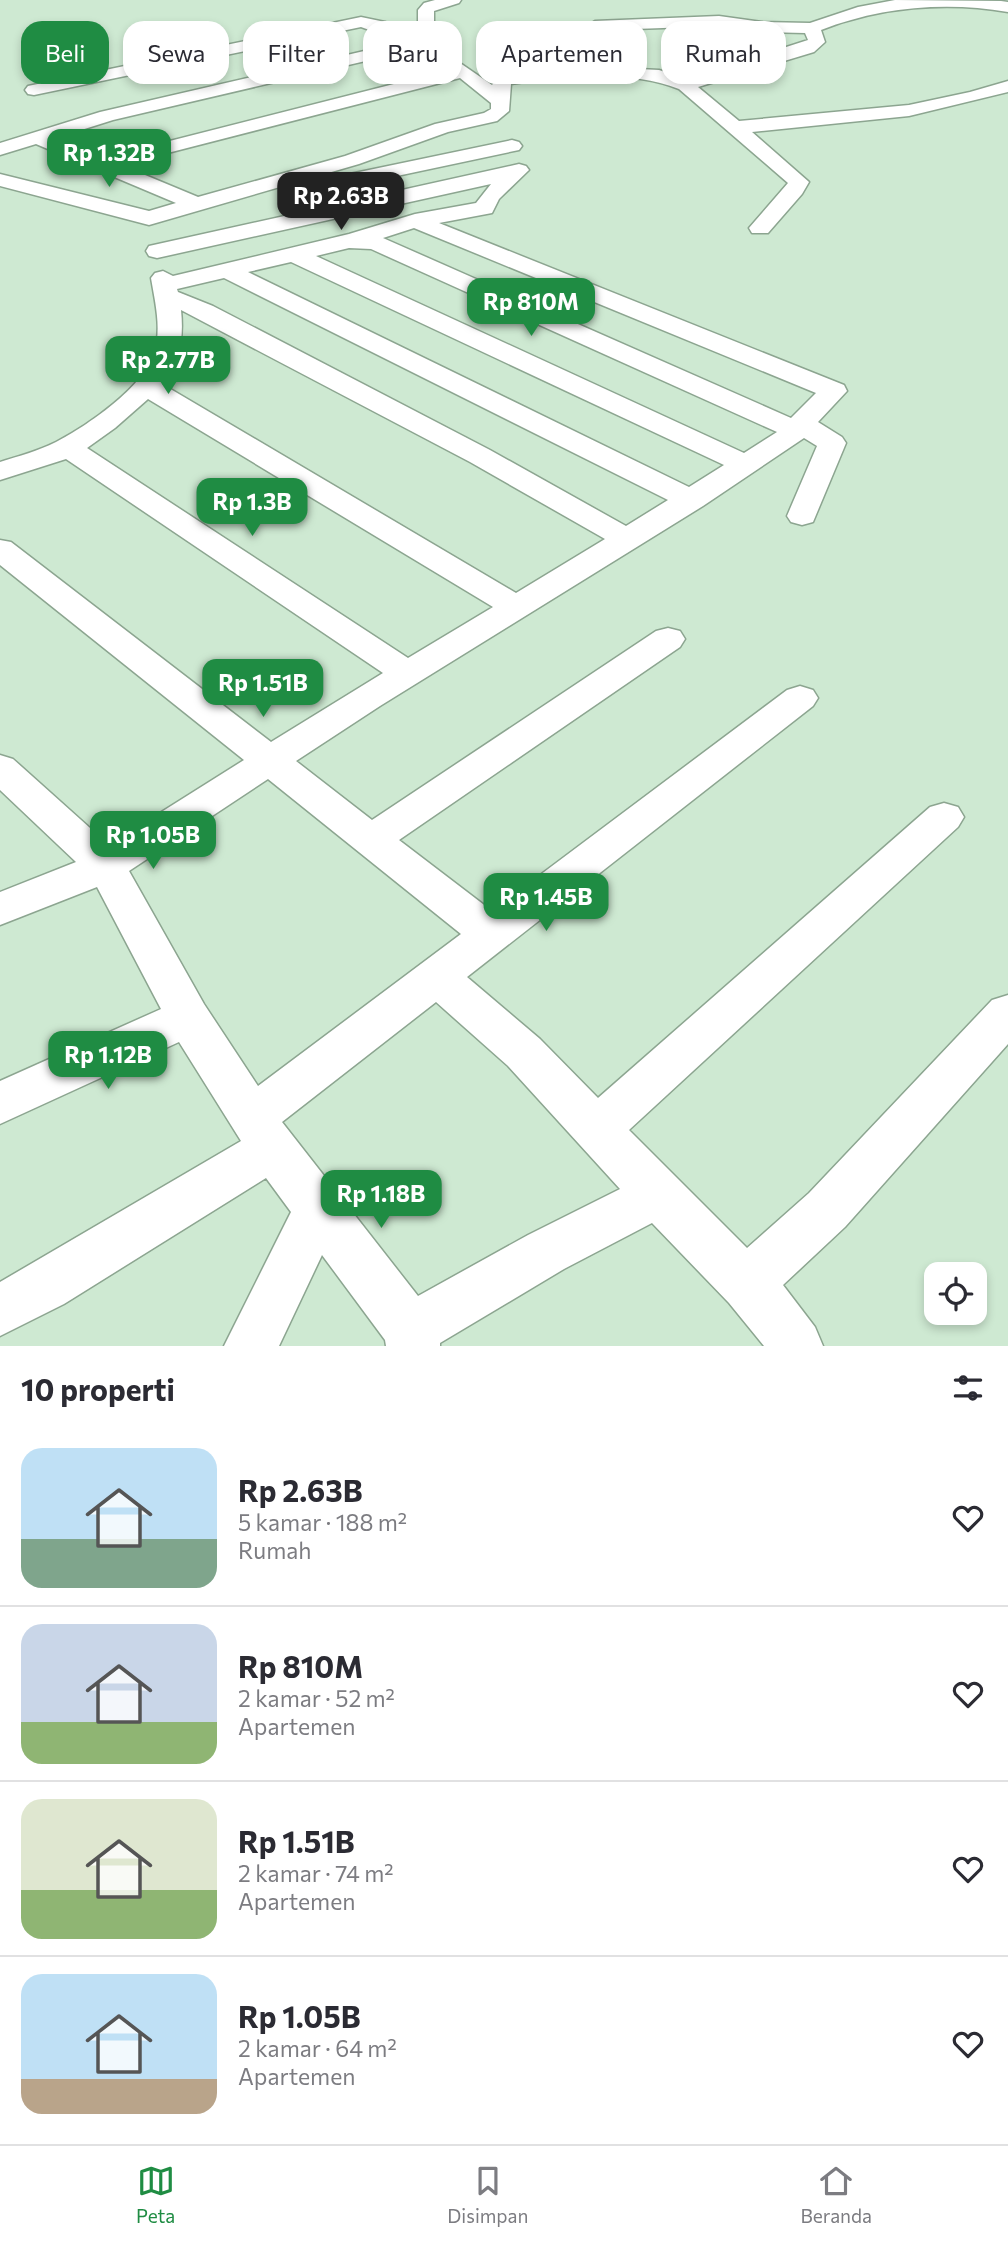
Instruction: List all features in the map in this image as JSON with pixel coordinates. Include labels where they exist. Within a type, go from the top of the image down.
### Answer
[{"type":"street","points":[[426,21],[426,10],[430,6],[453,0]]},
{"type":"street","points":[[647,23],[719,20],[762,27],[812,28],[838,17],[894,4],[977,3],[1008,7]]},
{"type":"street","points":[[34,90],[355,22],[363,24]]},
{"type":"street","points":[[685,85],[808,48],[817,42],[812,28]]},
{"type":"street","points":[[0,149],[107,116],[363,56]]},
{"type":"street","points":[[102,164],[464,72],[500,106]]},
{"type":"street","points":[[647,75],[659,75],[685,85],[799,182],[760,228]]},
{"type":"street","points":[[165,290],[415,222],[484,208],[490,196],[516,172],[538,159],[512,146],[503,134],[501,84]]},
{"type":"street","points":[[736,128],[874,116],[979,96],[1008,86]]},
{"type":"street","points":[[150,220],[352,160],[442,128],[491,117],[500,106]]},
{"type":"street","points":[[36,136],[198,205]]},
{"type":"street","points":[[0,180],[150,220],[512,146]]},
{"type":"street","points":[[157,251],[516,172]]},
{"type":"street","points":[[0,471],[68,448],[128,404],[163,363],[170,337],[165,290],[150,220]]},
{"type":"street","points":[[0,909],[106,866],[407,673],[747,465],[793,434],[834,391],[415,222]]},
{"type":"street","points":[[349,241],[375,243],[832,443],[802,516]]},
{"type":"street","points":[[296,254],[747,465]]},
{"type":"street","points":[[228,271],[692,500]]},
{"type":"street","points":[[165,290],[480,456],[627,539]]},
{"type":"street","points":[[146,386],[515,606]]},
{"type":"street","points":[[68,448],[407,673]]},
{"type":"street","points":[[0,549],[491,934]]},
{"type":"street","points":[[371,840],[668,639]]},
{"type":"street","points":[[0,1310],[45,1286],[262,1133],[436,978],[800,698]]},
{"type":"street","points":[[0,768],[106,866],[188,1017],[262,1133],[412,1338],[546,1252],[657,1195]]},
{"type":"street","points":[[596,1130],[944,817]]},
{"type":"street","points":[[436,978],[474,1005],[533,1061],[657,1195],[748,1282],[778,1318],[796,1346]]},
{"type":"street","points":[[748,1282],[827,1210],[1008,1013]]},
{"type":"street","points":[[0,1103],[188,1017]]},
{"type":"street","points":[[251,1346],[319,1208]]}]
